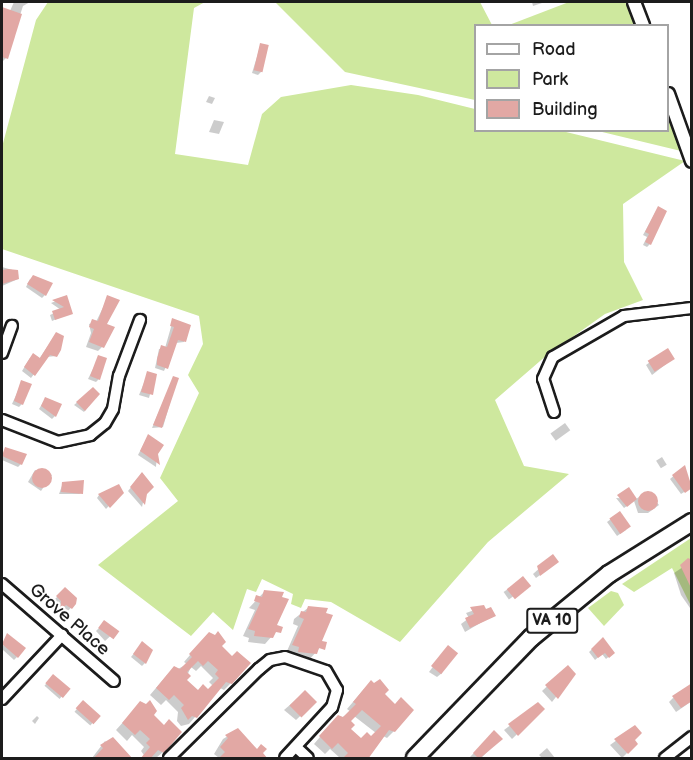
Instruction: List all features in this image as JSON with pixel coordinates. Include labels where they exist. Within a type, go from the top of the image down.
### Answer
[{"type":"main road","name":"VA 10","points":[[415,759],[531,638],[609,574],[692,522]]},
{"type":"street","points":[[634,2],[642,24]]},
{"type":"street","points":[[669,97],[691,159]]},
{"type":"street","points":[[554,412],[543,379],[553,357],[624,316],[692,308]]},
{"type":"street","points":[[2,420],[58,442],[90,435],[105,423],[113,409],[119,376],[140,320]]},
{"type":"street","points":[[2,353],[12,326]]},
{"type":"street","name":"Grove Place","points":[[2,584],[114,681]]},
{"type":"street","points":[[2,699],[62,635]]},
{"type":"street","points":[[169,759],[259,669],[270,660],[285,657],[326,671],[337,690],[332,707],[290,755],[308,759]]},
{"type":"street","points":[[665,759],[692,737]]},
{"type":"green space","points":[[48,2],[205,2],[194,8],[175,154],[248,165],[262,114],[281,97],[351,85],[418,95],[474,109],[474,132],[566,132],[685,161],[623,204],[624,262],[643,300],[605,314],[547,355],[495,400],[524,466],[569,474],[488,542],[400,642],[331,602],[305,599],[301,608],[291,604],[293,594],[262,579],[256,592],[247,589],[233,630],[213,612],[191,636],[98,565],[178,501],[160,478],[199,393],[188,375],[203,344],[199,316],[2,249],[2,147],[36,20]]},
{"type":"green space","points":[[275,2],[480,2],[491,24],[474,24],[474,100],[345,72]]},
{"type":"green space","points":[[569,2],[627,2],[636,24],[512,24]]},
{"type":"green space","points":[[669,117],[681,151],[602,132],[669,132]]},
{"type":"green space","points":[[691,538],[691,606],[672,568],[634,592],[622,584]]},
{"type":"green space","points":[[611,591],[618,593],[624,605],[604,626],[588,608]]},
{"type":"building","points":[[2,7],[22,14],[8,59],[2,57]]},
{"type":"building","points":[[260,43],[269,45],[262,72],[254,70]]},
{"type":"building","points":[[658,206],[667,211],[651,245],[645,242],[649,234],[645,232]]},
{"type":"building","points":[[2,270],[18,270],[19,279],[2,284]]},
{"type":"building","points":[[33,275],[53,283],[46,296],[27,284]]},
{"type":"building","points":[[67,295],[73,314],[55,320],[52,311],[64,307],[52,300]]},
{"type":"building","points":[[107,295],[120,300],[107,324],[115,327],[104,348],[89,342],[94,329],[89,327],[92,319],[98,321]]},
{"type":"building","points":[[172,318],[191,325],[186,342],[178,340],[168,369],[157,365],[157,359],[161,345],[167,347],[174,327],[170,326]]},
{"type":"building","points":[[56,332],[64,336],[61,350],[57,357],[50,355],[35,376],[24,367],[33,353],[40,358]]},
{"type":"building","points":[[668,348],[675,359],[655,372],[648,361]]},
{"type":"building","points":[[98,355],[107,358],[100,380],[90,376]]},
{"type":"building","points":[[147,371],[157,374],[153,395],[141,392]]},
{"type":"building","points":[[173,376],[179,378],[162,428],[153,425]]},
{"type":"building","points":[[21,380],[32,384],[23,405],[14,401]]},
{"type":"building","points":[[93,387],[100,394],[85,411],[76,402]]},
{"type":"building","points":[[45,397],[62,404],[56,417],[41,406]]},
{"type":"building","points":[[148,434],[164,445],[158,454],[160,465],[140,451]]},
{"type":"building","points":[[5,447],[27,454],[22,465],[2,456]]},
{"type":"building","points":[[685,465],[692,488],[685,493],[672,475]]},
{"type":"building","points":[[42,468],[49,471],[52,478],[49,485],[42,488],[35,485],[32,478],[35,471]]},
{"type":"building","points":[[142,472],[154,487],[147,494],[145,505],[130,487]]},
{"type":"building","points":[[84,480],[83,494],[61,492],[62,482]]},
{"type":"building","points":[[119,484],[124,493],[110,508],[98,494]]},
{"type":"building","points":[[629,487],[637,499],[627,507],[617,495]]},
{"type":"building","points":[[644,491],[652,491],[658,497],[658,505],[652,511],[644,511],[638,505],[638,497]]},
{"type":"building","points":[[620,511],[631,527],[620,534],[609,518]]},
{"type":"building","points":[[553,554],[559,562],[540,576],[537,566]]},
{"type":"building","points":[[688,558],[692,560],[692,590],[680,565]]},
{"type":"building","points":[[523,576],[531,586],[515,599],[507,589]]},
{"type":"building","points":[[65,587],[77,598],[76,604],[72,609],[66,605],[60,611],[61,601],[56,596]]},
{"type":"building","points":[[264,590],[284,592],[282,597],[289,599],[277,625],[283,627],[281,633],[276,632],[273,638],[254,636],[255,631],[248,629],[260,603],[254,601],[256,595],[262,597]]},
{"type":"building","points":[[484,605],[486,609],[491,607],[496,616],[470,628],[465,618],[474,614],[470,607]]},
{"type":"building","points":[[308,606],[328,608],[326,613],[333,615],[322,641],[327,642],[325,650],[319,648],[317,654],[298,652],[299,647],[292,645],[304,619],[299,617],[301,611],[306,612]]},
{"type":"building","points":[[104,620],[119,631],[113,639],[98,628]]},
{"type":"building","points":[[218,631],[226,642],[222,646],[232,656],[237,651],[251,663],[232,684],[226,682],[197,718],[192,716],[188,720],[181,708],[184,705],[174,695],[169,700],[156,688],[174,666],[180,669],[192,657],[189,654],[209,632],[215,635]],"holes":[[[198,661],[203,666],[208,661],[218,670],[215,674],[219,678],[208,689],[203,684],[198,690],[187,680],[191,676],[187,672]]]},
{"type":"building","points":[[7,633],[26,648],[18,658],[2,644]]},
{"type":"building","points":[[603,637],[615,653],[609,658],[605,653],[598,658],[591,649]]},
{"type":"building","points":[[142,641],[153,650],[146,664],[133,654]]},
{"type":"building","points":[[448,645],[458,653],[441,674],[431,666]]},
{"type":"building","points":[[568,665],[576,674],[558,699],[545,685]]},
{"type":"building","points":[[53,674],[71,689],[63,698],[45,683]]},
{"type":"building","points":[[380,679],[389,690],[385,694],[395,704],[401,697],[414,710],[395,732],[389,730],[368,759],[342,759],[348,753],[338,743],[332,749],[319,736],[338,715],[343,717],[356,704],[353,702],[371,680],[374,683]],"holes":[[[362,710],[381,726],[371,736],[367,732],[361,738],[351,729],[355,725],[351,721]]]},
{"type":"building","points":[[692,683],[692,701],[681,708],[672,696]]},
{"type":"building","points":[[305,690],[317,702],[301,718],[289,706]]},
{"type":"building","points":[[83,700],[101,716],[93,724],[76,708]]},
{"type":"building","points":[[150,700],[157,711],[154,715],[164,725],[169,719],[182,732],[164,753],[158,750],[150,759],[140,759],[150,747],[146,743],[150,739],[140,730],[135,735],[122,723],[140,701],[146,704]]},
{"type":"building","points":[[538,702],[545,709],[518,736],[508,724]]},
{"type":"building","points":[[635,725],[642,733],[635,740],[638,744],[628,754],[614,739]]},
{"type":"building","points":[[238,728],[257,749],[261,744],[267,749],[263,753],[268,759],[218,759],[225,752],[220,747],[228,738],[225,735]]},
{"type":"building","points":[[494,730],[503,739],[479,759],[473,753]]},
{"type":"building","points":[[113,737],[133,759],[93,759],[103,748],[100,745]]}]
